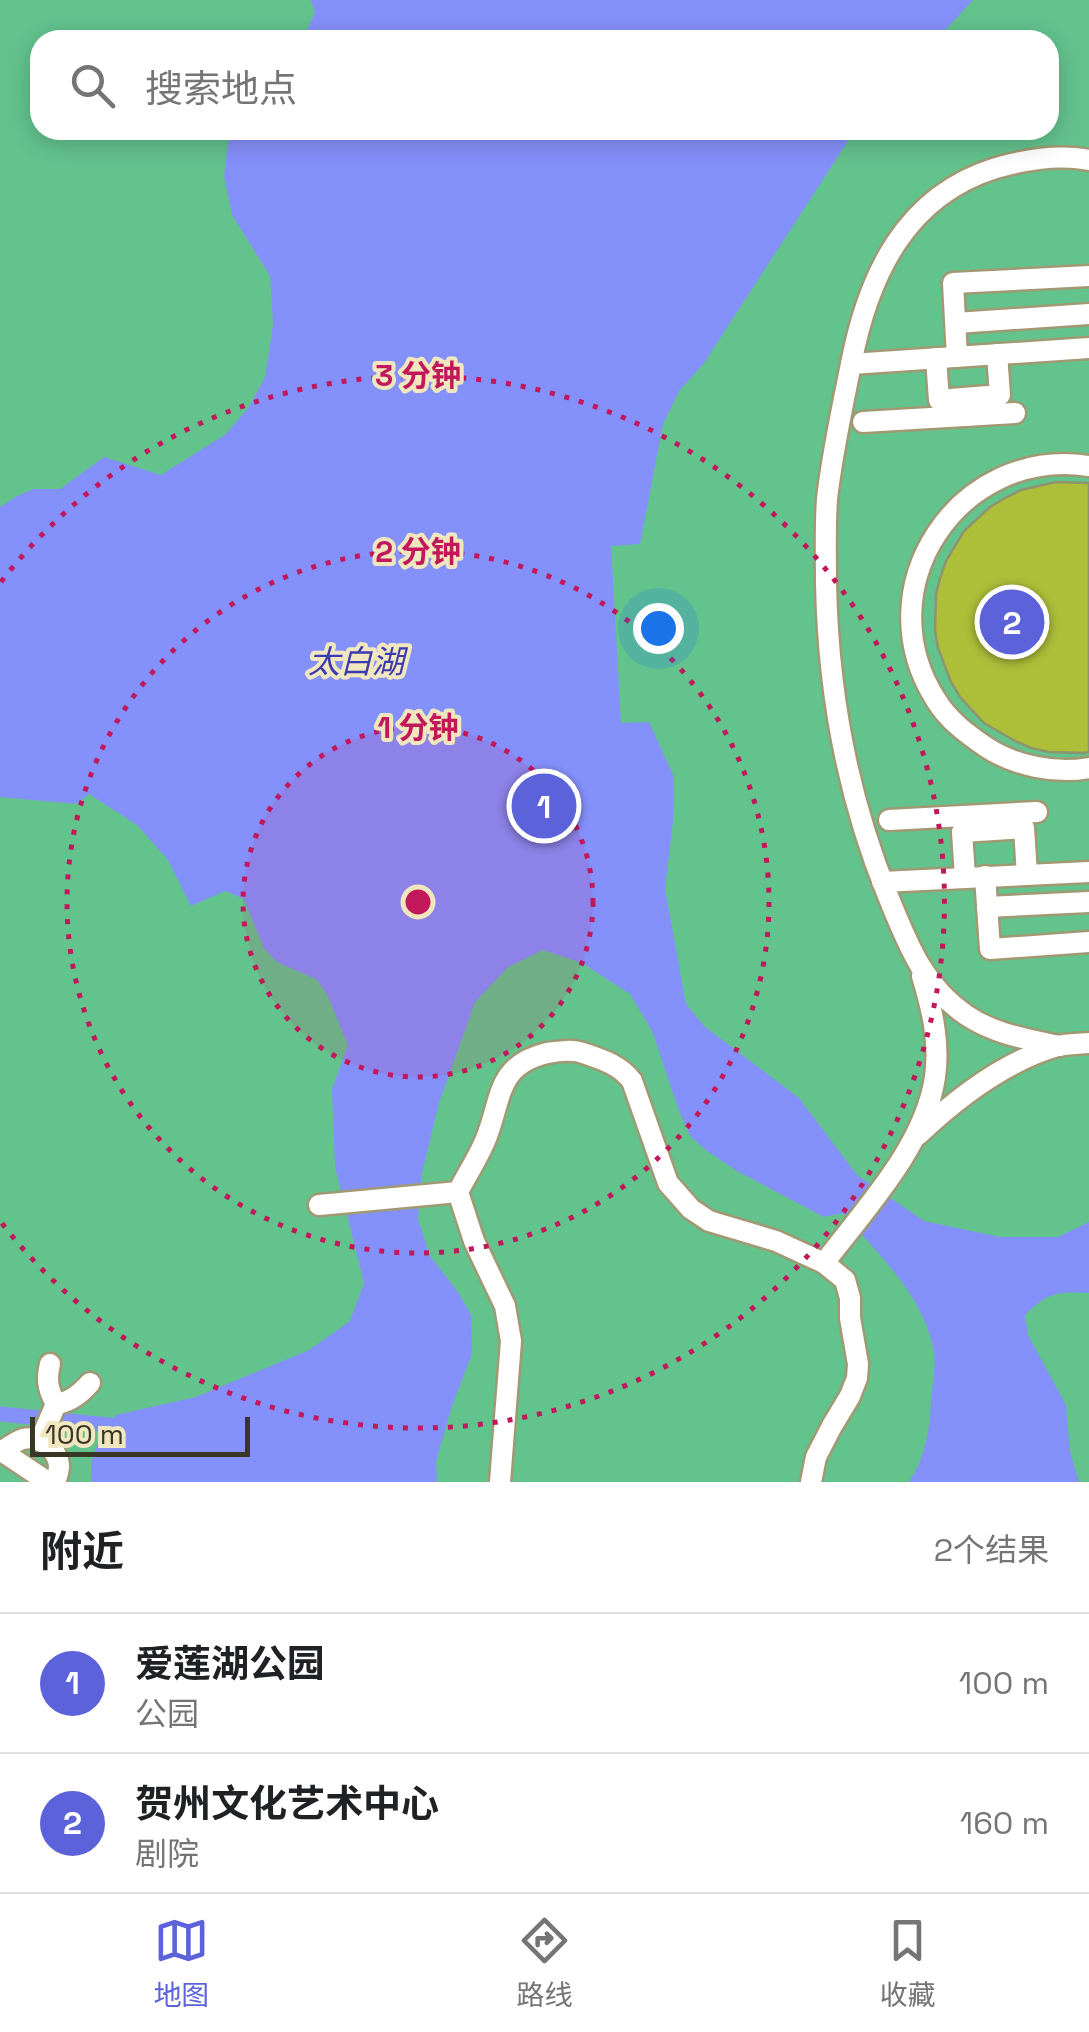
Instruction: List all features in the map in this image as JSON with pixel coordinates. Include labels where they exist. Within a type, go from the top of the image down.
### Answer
[{"type":"street","points":[[824,1263],[914,1139],[935,1079],[935,1031],[930,1001],[882,882],[850,785],[832,688],[827,501],[851,364],[864,315],[886,260],[910,223],[927,206],[965,179],[1009,164],[1051,158],[1089,160]]},
{"type":"street","points":[[958,357],[954,283],[1089,276]]},
{"type":"street","points":[[956,323],[1089,314]]},
{"type":"street","points":[[1054,316],[1056,350]]},
{"type":"street","points":[[851,364],[1089,348]]},
{"type":"street","points":[[936,358],[939,400],[1000,395],[997,354]]},
{"type":"street","points":[[863,422],[1014,412]]},
{"type":"street","points":[[1089,466],[1032,466],[992,481],[957,506],[931,539],[916,579],[911,621],[918,662],[936,700],[964,732],[998,756],[1038,768],[1089,768]]},
{"type":"street","points":[[890,820],[1037,812]]},
{"type":"street","points":[[1027,875],[1024,828],[962,832],[987,907],[990,949],[1089,942]]},
{"type":"street","points":[[882,882],[1088,872],[1088,902],[987,907]]},
{"type":"street","points":[[920,970],[965,1015],[1004,1034],[1059,1046],[1089,1043]]},
{"type":"street","points":[[935,1031],[946,1017],[965,1015]]},
{"type":"street","points":[[1004,1034],[1010,1044],[1005,1070]]},
{"type":"street","points":[[914,1139],[967,1093],[1005,1070],[1059,1046]]},
{"type":"street","points":[[500,1482],[512,1341],[504,1306],[474,1241],[458,1192],[487,1137],[498,1093],[508,1075],[528,1058],[576,1050],[624,1070],[632,1081],[668,1184],[691,1209],[709,1221],[776,1241],[824,1263],[845,1280],[857,1378],[816,1457],[810,1482]]},
{"type":"street","points":[[935,1079],[952,1093],[967,1093]]},
{"type":"street","points":[[319,1205],[458,1192]]},
{"type":"street","points":[[50,1364],[49,1392],[56,1404]]},
{"type":"street","points":[[56,1404],[79,1395],[90,1383]]},
{"type":"street","points":[[40,1441],[56,1404]]},
{"type":"street","points":[[33,1438],[45,1443],[59,1464],[52,1482],[1,1451],[20,1440],[33,1438]]},
{"type":"green space","points":[[0,0],[1089,0],[1089,1482],[0,1482]]},
{"type":"water","points":[[311,0],[973,0],[945,30],[307,30],[315,13]]},
{"type":"water","name":"太白湖","points":[[849,140],[704,363],[679,391],[663,424],[640,544],[611,546],[621,723],[649,722],[674,777],[665,889],[686,1004],[704,1026],[799,1098],[857,1175],[924,1221],[1000,1237],[1058,1237],[1089,1222],[1089,1293],[1053,1295],[1025,1315],[1028,1335],[1066,1405],[1070,1452],[1079,1482],[909,1482],[926,1443],[935,1360],[927,1328],[908,1292],[843,1213],[824,1217],[737,1171],[690,1136],[652,1031],[630,994],[582,963],[543,950],[508,967],[475,1002],[439,1103],[421,1177],[418,1219],[430,1256],[471,1315],[472,1354],[436,1461],[437,1482],[92,1482],[93,1455],[116,1415],[196,1397],[309,1350],[350,1321],[364,1283],[335,1167],[332,1089],[348,1045],[327,994],[316,979],[277,962],[264,948],[244,899],[225,891],[191,906],[168,860],[137,825],[89,794],[76,804],[0,797],[0,507],[34,489],[60,489],[104,457],[161,475],[226,434],[249,407],[265,377],[273,325],[270,276],[232,215],[224,176],[228,142]]},
{"type":"building","points":[[1056,482],[1089,483],[1089,752],[1084,753],[1031,748],[984,723],[951,682],[935,631],[940,578],[964,531],[1005,498]]},
{"type":"waterway","points":[[0,1414],[119,1426]]},
{"type":"place","name":"贺州文化艺术中心","points":[[1012,622]]},
{"type":"place","name":"爱莲湖公园","points":[[544,806]]}]
